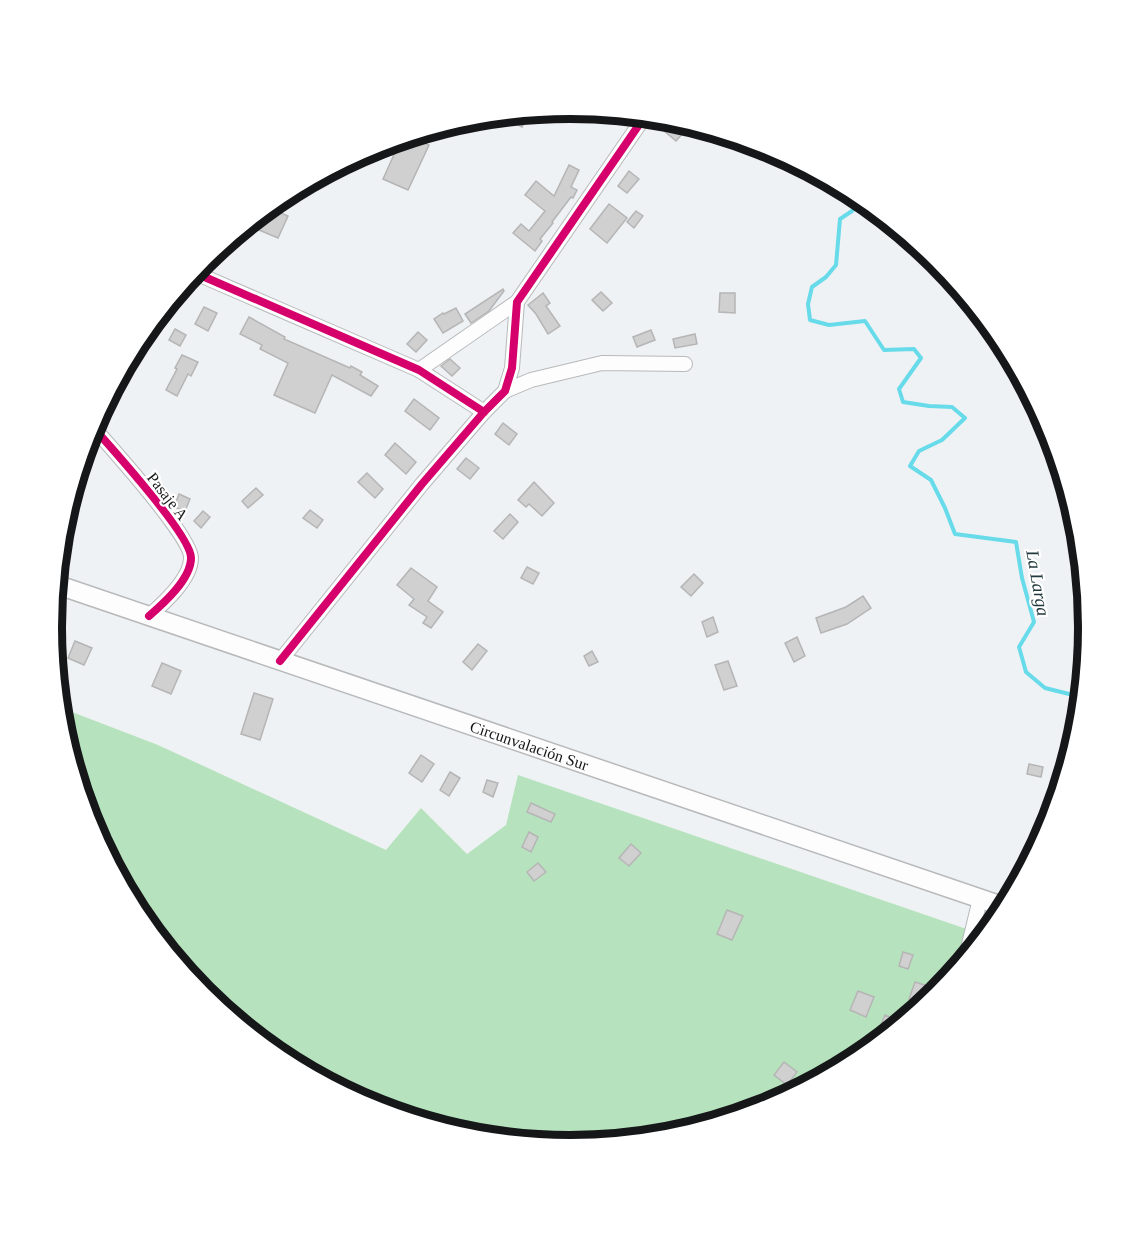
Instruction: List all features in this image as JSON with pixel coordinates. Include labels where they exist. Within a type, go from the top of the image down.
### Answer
[{"type":"main road","name":"Circunvalación Sur","points":[[64,587],[995,904]]},
{"type":"street","points":[[420,370],[516,302],[640,124]]},
{"type":"street","points":[[203,276],[420,370],[484,412]]},
{"type":"street","points":[[505,391],[512,368],[516,302]]},
{"type":"street","points":[[280,661],[422,484],[505,391],[531,380],[602,363],[685,364]]},
{"type":"street","name":"Pasaje A","points":[[99,434],[127,465],[178,530],[192,557],[179,588],[149,616]]},
{"type":"street","points":[[970,939],[980,899]]},
{"type":"green space","points":[[69,711],[158,745],[386,850],[421,808],[467,854],[506,825],[518,775],[976,932],[929,986],[879,1030],[824,1067],[794,1083],[733,1108],[669,1125],[603,1134],[536,1134],[503,1131],[438,1118],[375,1096],[315,1067],[260,1030],[210,986],[188,962],[147,909],[114,852],[88,790]]},
{"type":"building","points":[[526,121],[522,127],[513,122]]},
{"type":"building","points":[[660,127],[684,132],[676,141]]},
{"type":"building","points":[[421,141],[429,145],[408,190],[383,179],[396,150]]},
{"type":"building","points":[[569,165],[579,170],[571,187],[577,190],[540,239],[542,241],[535,251],[513,233],[521,224],[529,231],[545,211],[525,195],[536,181],[554,196]]},
{"type":"building","points":[[629,171],[639,179],[627,193],[618,186]]},
{"type":"building","points":[[609,204],[627,218],[607,243],[590,229]]},
{"type":"building","points":[[278,211],[288,216],[278,238],[255,228]]},
{"type":"building","points":[[636,211],[643,216],[634,228],[627,222]]},
{"type":"building","points":[[503,289],[504,291],[489,311],[471,323],[465,314]]},
{"type":"building","points":[[601,292],[612,303],[603,311],[592,300]]},
{"type":"building","points":[[543,293],[550,303],[546,306],[560,326],[548,334],[528,305]]},
{"type":"building","points":[[720,293],[735,293],[735,313],[719,312]]},
{"type":"building","points":[[204,307],[217,313],[208,331],[195,324]]},
{"type":"building","points":[[456,308],[463,321],[443,333],[434,319]]},
{"type":"building","points":[[249,317],[285,337],[284,339],[350,368],[351,366],[362,372],[360,375],[378,386],[371,396],[332,375],[315,413],[274,395],[288,363],[260,349],[262,345],[240,334]]},
{"type":"building","points":[[175,329],[186,335],[180,346],[169,340]]},
{"type":"building","points":[[651,330],[655,340],[637,347],[633,337]]},
{"type":"building","points":[[418,332],[427,340],[416,352],[407,344]]},
{"type":"building","points":[[695,334],[697,344],[675,348],[673,339]]},
{"type":"building","points":[[182,355],[198,362],[191,376],[188,374],[177,396],[166,390]]},
{"type":"building","points":[[450,359],[460,368],[452,376],[441,366]]},
{"type":"building","points":[[414,399],[439,418],[430,430],[405,411]]},
{"type":"building","points":[[503,423],[517,434],[509,445],[495,434]]},
{"type":"building","points":[[395,443],[416,462],[406,474],[385,455]]},
{"type":"building","points":[[466,458],[479,468],[470,479],[457,469]]},
{"type":"building","points":[[367,473],[383,489],[375,498],[358,482]]},
{"type":"building","points":[[534,482],[554,503],[542,516],[529,504],[526,507],[518,500]]},
{"type":"building","points":[[256,488],[263,495],[248,508],[242,501]]},
{"type":"building","points":[[179,494],[190,499],[185,511],[174,507]]},
{"type":"building","points":[[310,510],[323,520],[317,528],[303,518]]},
{"type":"building","points":[[203,511],[210,517],[201,528],[194,521]]},
{"type":"building","points":[[510,514],[518,522],[503,539],[494,531]]},
{"type":"building","points":[[527,567],[539,573],[533,584],[521,578]]},
{"type":"building","points":[[411,568],[437,587],[428,601],[443,612],[431,628],[423,623],[427,617],[409,605],[414,599],[397,585]]},
{"type":"building","points":[[694,574],[703,583],[691,596],[681,587]]},
{"type":"building","points":[[863,596],[871,608],[847,624],[821,633],[816,618],[846,607]]},
{"type":"building","points":[[713,617],[718,632],[707,637],[702,622]]},
{"type":"building","points":[[797,637],[805,656],[794,662],[785,643]]},
{"type":"building","points":[[75,641],[92,648],[84,665],[68,658]]},
{"type":"building","points":[[478,644],[487,651],[472,670],[463,662]]},
{"type":"building","points":[[592,651],[598,662],[589,666],[584,656]]},
{"type":"building","points":[[728,661],[737,686],[724,690],[715,665]]},
{"type":"building","points":[[162,663],[181,671],[171,694],[152,686]]},
{"type":"building","points":[[254,693],[273,699],[260,740],[241,734]]},
{"type":"building","points":[[421,755],[434,764],[422,782],[409,773]]},
{"type":"building","points":[[1029,764],[1043,767],[1041,777],[1027,774]]},
{"type":"building","points":[[450,772],[460,778],[449,796],[440,790]]},
{"type":"building","points":[[487,780],[498,783],[493,797],[483,792]]},
{"type":"building","points":[[531,803],[555,814],[551,822],[527,812]]},
{"type":"building","points":[[529,832],[538,837],[531,852],[522,847]]},
{"type":"building","points":[[631,844],[641,853],[629,866],[619,858]]},
{"type":"building","points":[[538,863],[546,872],[534,881],[527,872]]},
{"type":"building","points":[[727,910],[743,916],[732,940],[717,934]]},
{"type":"building","points":[[903,952],[913,955],[908,969],[899,966]]},
{"type":"building","points":[[915,982],[929,986],[913,1000],[909,999]]},
{"type":"building","points":[[858,991],[874,997],[866,1017],[850,1010]]},
{"type":"building","points":[[885,1015],[893,1018],[879,1030]]},
{"type":"building","points":[[784,1062],[797,1072],[787,1085],[774,1075]]},
{"type":"waterway","name":"La Larga","points":[[855,207],[840,219],[836,265],[826,277],[812,287],[808,304],[810,320],[829,325],[865,321],[884,350],[914,349],[921,358],[899,389],[903,402],[952,407],[965,418],[942,440],[919,451],[910,466],[931,480],[955,534],[1016,542],[1022,578],[1034,622],[1019,647],[1026,672],[1045,688],[1073,695]]},
{"type":"cycle path","points":[[280,661],[422,484],[505,391],[512,368],[517,302],[640,124]]},
{"type":"cycle path","points":[[203,276],[419,370],[484,412]]},
{"type":"cycle path","points":[[99,434],[165,512],[188,547],[191,558],[187,574],[176,590],[149,616]]}]
